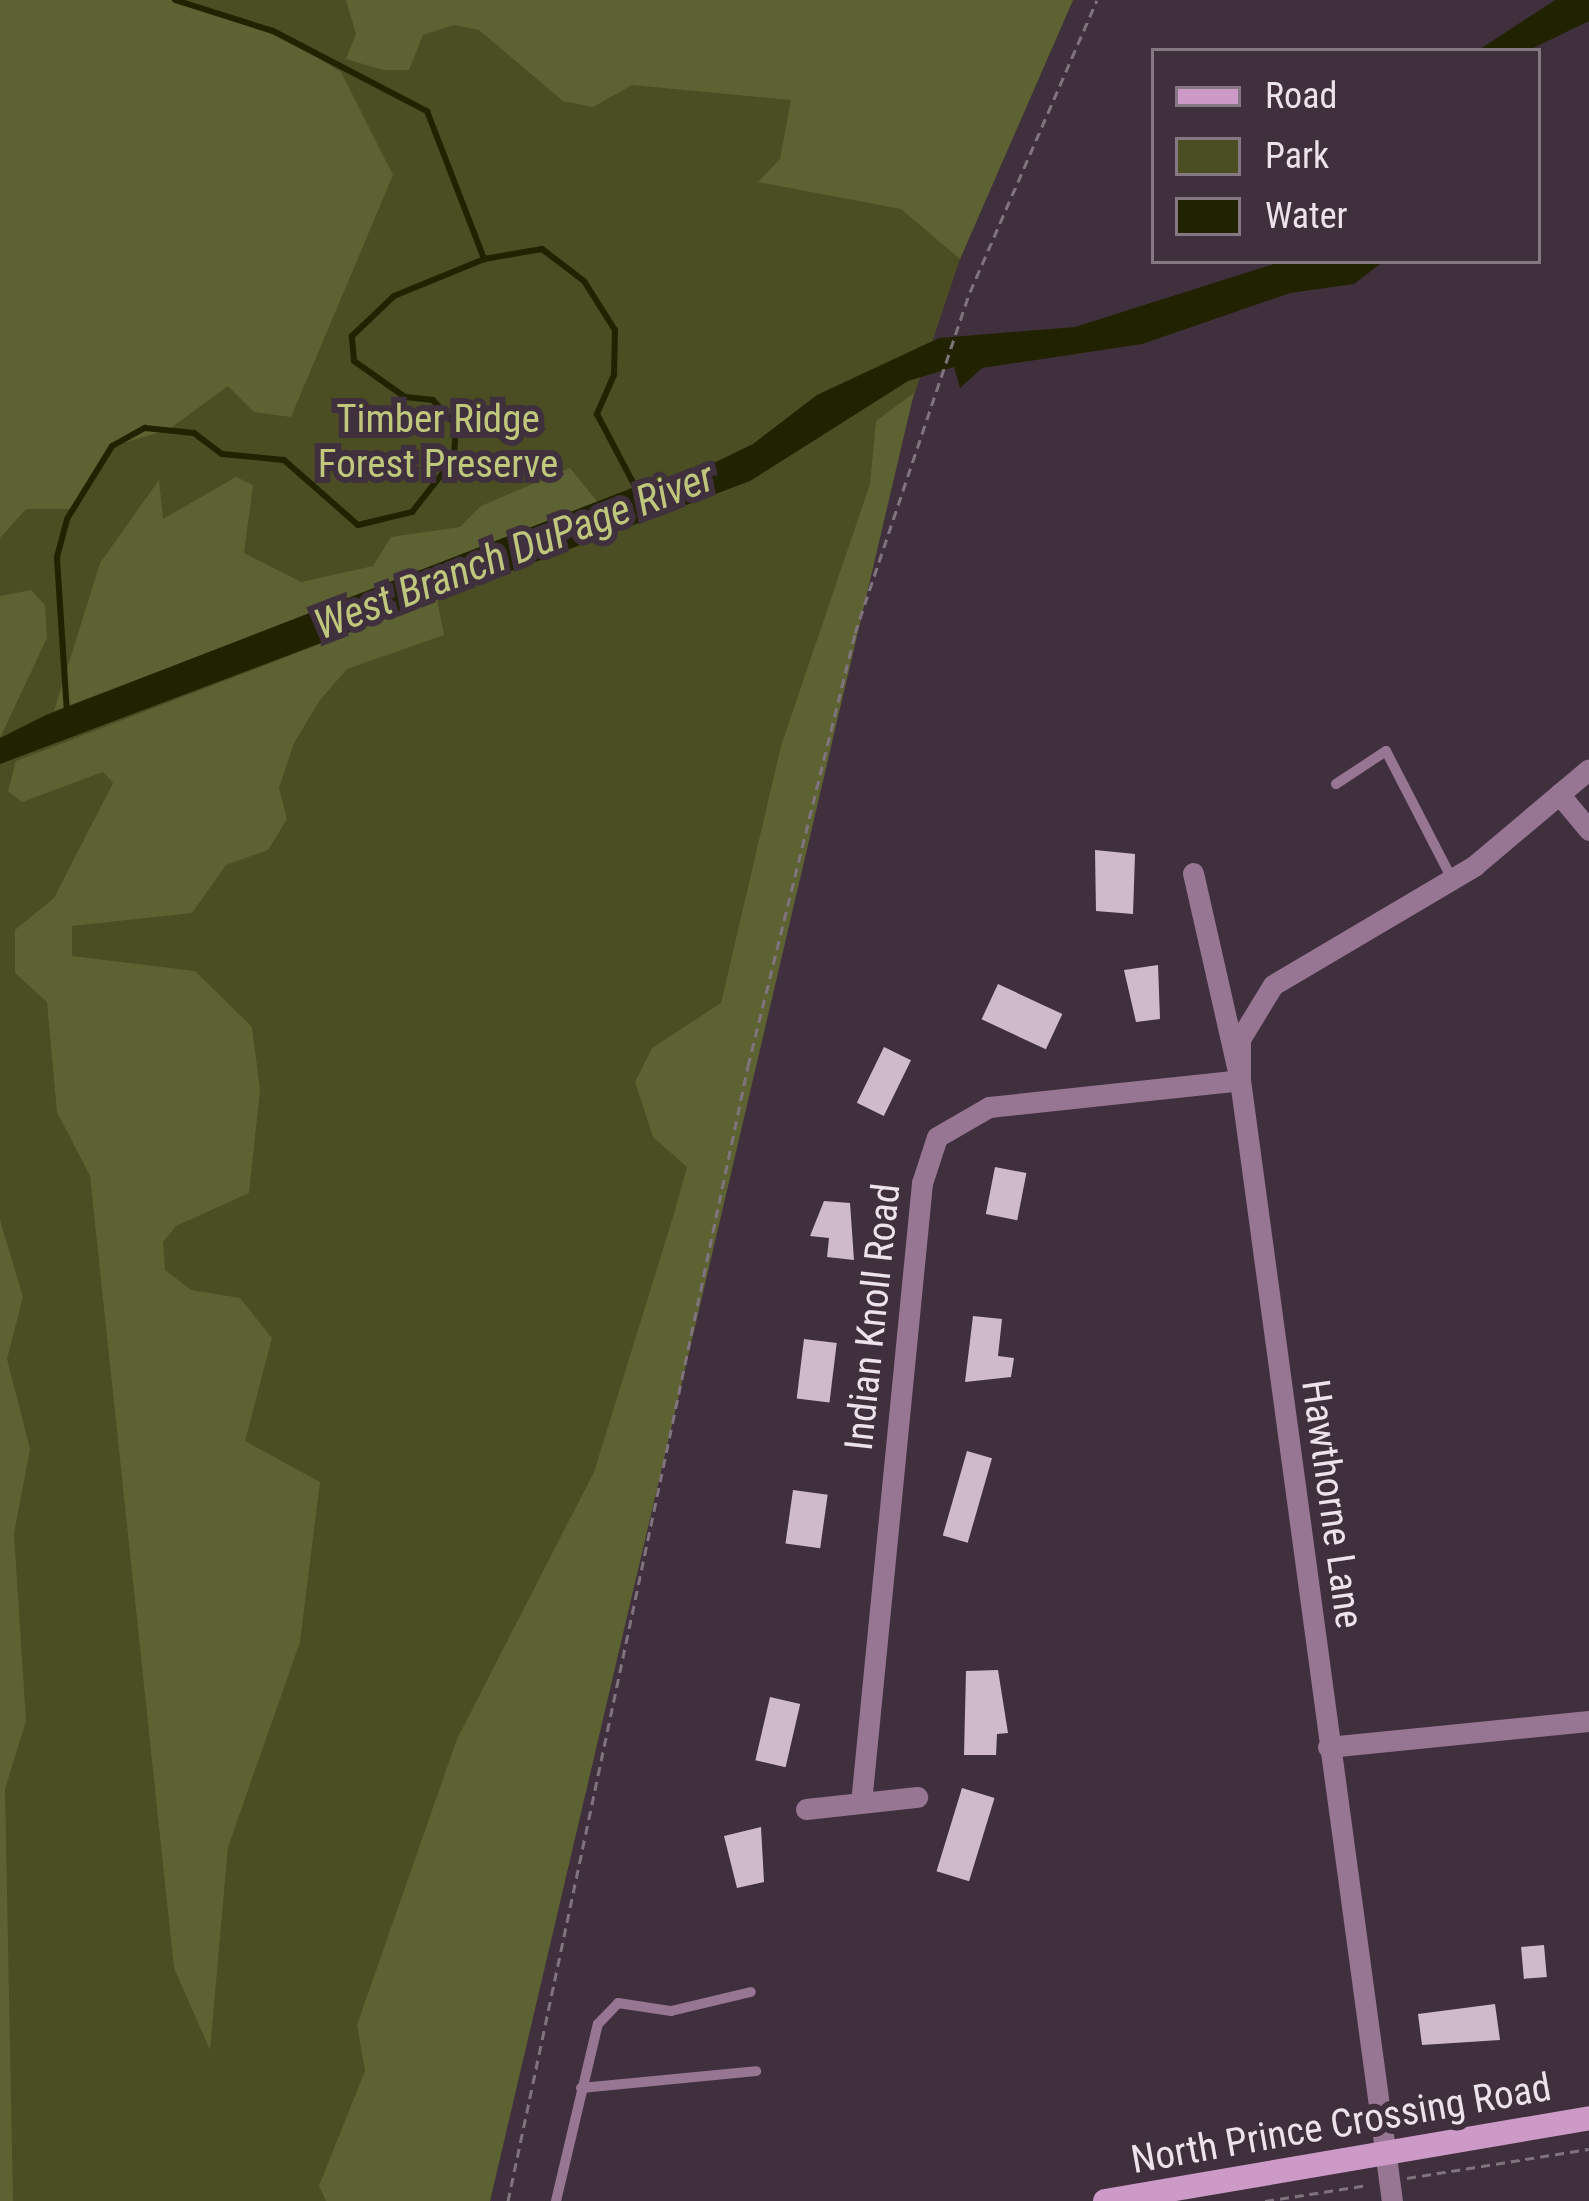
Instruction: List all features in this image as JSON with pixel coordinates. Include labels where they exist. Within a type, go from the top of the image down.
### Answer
[{"type":"street","points":[[1240,1079],[1240,1039],[1273,986],[1452,879],[1589,769]]},
{"type":"street","points":[[1559,794],[1589,830]]},
{"type":"street","name":"Hawthorne Lane","points":[[1192,873],[1240,1079],[1391,2191]]},
{"type":"street","name":"Indian Knoll Road","points":[[861,1803],[922,1183],[937,1136],[989,1107],[1240,1079]]},
{"type":"street","points":[[1328,1747],[1589,1721]]},
{"type":"street","points":[[806,1809],[916,1797]]},
{"type":"street","name":"North Prince Crossing Road","points":[[1106,2201],[1387,2146],[1589,2118]]},
{"type":"lane","points":[[1336,784],[1386,751],[1452,879]]},
{"type":"lane","points":[[556,2201],[598,2024],[618,2003],[670,2011],[752,1992]]},
{"type":"lane","points":[[581,2088],[756,2072]]},
{"type":"path","points":[[508,2201],[789,881],[941,373],[1097,0]]},
{"type":"path","points":[[1265,2201],[1391,2191],[1589,2149]]},
{"type":"green space","name":"Timber Ridge Forest Preserve","points":[[0,0],[1073,0],[960,259],[831,642],[490,2201],[0,2201]]},
{"type":"shaded area","points":[[0,0],[175,0],[273,31],[341,72],[393,175],[291,417],[254,412],[228,386],[168,430],[113,446],[72,509],[26,509],[0,538]]},
{"type":"shaded area","points":[[346,0],[1073,0],[960,259],[901,209],[758,182],[780,159],[791,100],[632,85],[593,107],[563,101],[479,30],[454,25],[423,35],[409,70],[383,70],[346,59],[356,34]]},
{"type":"shaded area","points":[[914,393],[490,2201],[326,2201],[319,2186],[365,2071],[357,2025],[457,1739],[594,1472],[687,1167],[653,1137],[635,1082],[652,1048],[721,1003],[781,746],[870,484],[876,421]]},
{"type":"shaded area","points":[[570,468],[600,505],[54,711],[100,563],[159,480],[163,519],[236,477],[253,485],[244,553],[301,582],[373,566],[391,537],[460,527],[481,506]]},
{"type":"shaded area","points":[[31,590],[45,605],[47,638],[0,738],[0,596]]},
{"type":"shaded area","points":[[437,599],[444,635],[347,669],[320,700],[294,743],[279,788],[287,819],[268,850],[226,865],[192,913],[72,926],[72,956],[195,971],[252,1027],[260,1090],[249,1193],[176,1226],[163,1242],[165,1270],[191,1290],[240,1298],[272,1338],[245,1441],[320,1482],[300,1642],[228,1847],[210,2050],[174,1968],[90,1176],[57,1112],[47,1002],[15,973],[15,930],[54,898],[113,783],[103,772],[22,802],[8,791],[16,761]]},
{"type":"shaded area","points":[[0,1220],[23,1297],[7,1359],[30,1449],[14,1534],[26,1721],[5,1789],[13,2201],[0,2201]]},
{"type":"water","points":[[1555,0],[1589,0],[1589,21],[1533,48],[1482,48]]},
{"type":"water","name":"West Branch DuPage River","points":[[1274,264],[1380,264],[1354,284],[1290,293],[1142,344],[982,368],[960,388],[954,367],[908,381],[750,481],[0,764],[0,738],[46,715],[632,488],[658,490],[753,444],[817,395],[939,338],[1075,327]]},
{"type":"building","points":[[1095,850],[1135,854],[1133,914],[1096,911]]},
{"type":"building","points":[[1158,965],[1160,1019],[1136,1022],[1124,970]]},
{"type":"building","points":[[998,984],[1062,1014],[1046,1049],[982,1019]]},
{"type":"building","points":[[884,1047],[911,1060],[884,1116],[857,1103]]},
{"type":"building","points":[[995,1167],[1026,1173],[1017,1220],[986,1214]]},
{"type":"building","points":[[824,1201],[850,1203],[854,1260],[827,1257],[829,1238],[810,1236]]},
{"type":"building","points":[[973,1316],[1002,1319],[998,1356],[1014,1358],[1011,1377],[965,1382]]},
{"type":"building","points":[[804,1339],[837,1343],[829,1403],[797,1399]]},
{"type":"building","points":[[967,1451],[992,1458],[968,1543],[943,1536]]},
{"type":"building","points":[[793,1490],[828,1495],[820,1548],[785,1543]]},
{"type":"building","points":[[998,1670],[1008,1733],[997,1734],[996,1755],[964,1755],[966,1671]]},
{"type":"building","points":[[770,1697],[800,1704],[786,1767],[755,1760]]},
{"type":"building","points":[[962,1788],[995,1798],[969,1881],[937,1871]]},
{"type":"building","points":[[761,1827],[764,1882],[737,1888],[724,1836]]},
{"type":"building","points":[[1544,1945],[1547,1977],[1524,1979],[1521,1947]]},
{"type":"building","points":[[1495,2004],[1500,2040],[1422,2045],[1418,2014]]},
{"type":"waterway","name":"West Branch DuPage River","points":[[175,0],[273,31],[427,111],[484,259],[542,249],[584,281],[615,330],[614,375],[597,414],[639,494]]},
{"type":"waterway","points":[[67,713],[57,557],[67,519],[112,446],[145,428],[194,433],[222,454],[284,460],[358,525],[412,512],[454,459],[456,425],[433,400],[405,397],[354,361],[352,336],[394,296],[484,259]]}]
